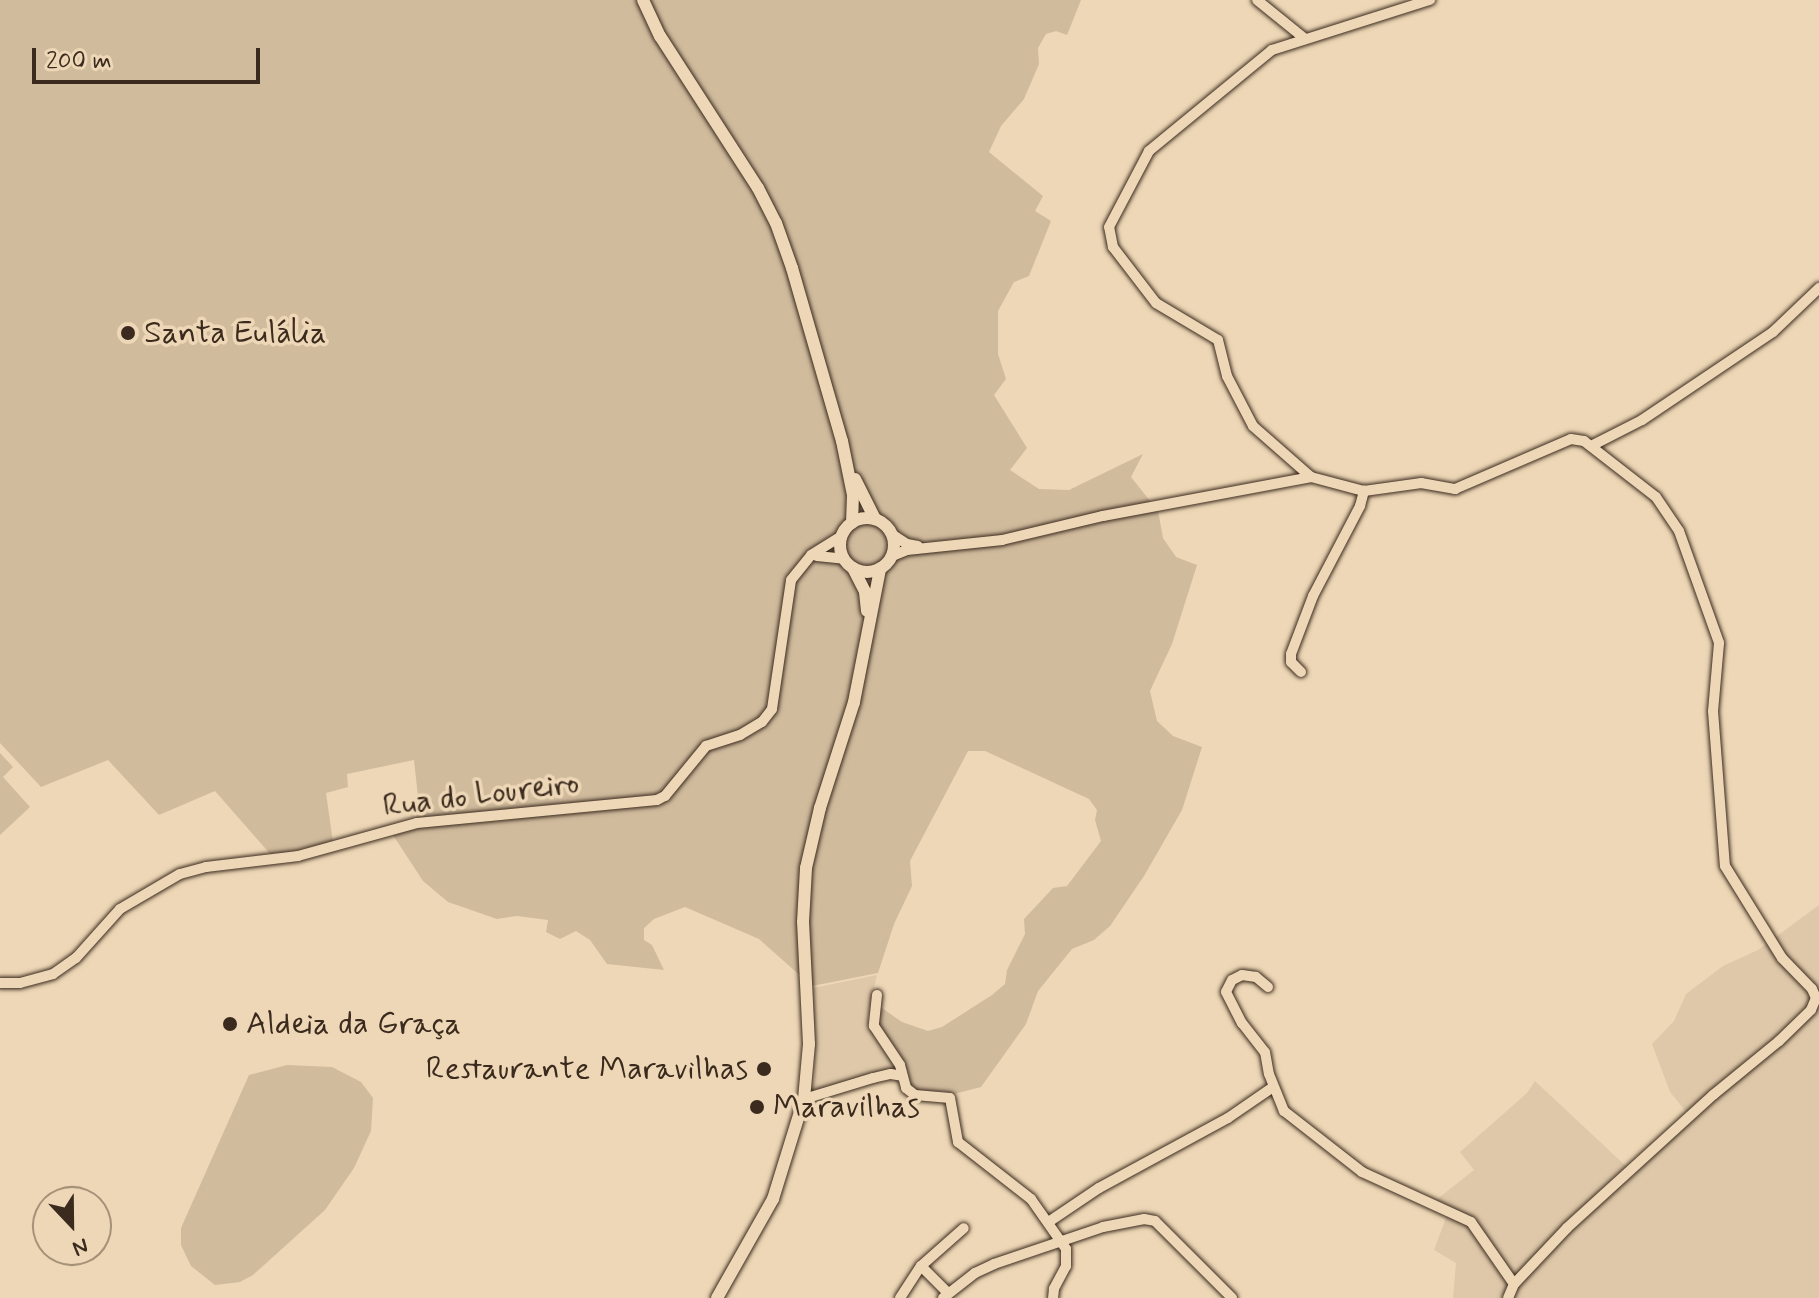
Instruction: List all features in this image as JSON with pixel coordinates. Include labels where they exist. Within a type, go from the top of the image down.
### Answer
[{"type":"main road","points":[[643,0],[660,36],[745,165],[776,223],[860,492],[875,519],[893,535],[892,556],[880,569],[854,702],[820,808],[806,868],[803,922],[809,1044],[804,1099],[773,1199],[717,1298]]},
{"type":"main road","points":[[842,441],[853,495],[852,523],[841,536],[848,564],[865,592],[868,630]]},
{"type":"main road","points":[[852,523],[875,519]]},
{"type":"main road","points":[[848,564],[866,572],[880,569]]},
{"type":"street","points":[[1257,0],[1304,38]]},
{"type":"street","points":[[1311,477],[1253,426],[1227,376],[1218,340],[1164,310],[1113,247],[1108,234],[1149,151],[1272,50],[1430,0]]},
{"type":"street","points":[[1591,446],[1642,420],[1773,332],[1819,288]]},
{"type":"street","points":[[892,556],[928,547],[1002,540],[1103,516],[1311,477],[1364,491],[1421,483],[1455,489],[1558,442],[1584,441],[1656,497],[1679,531],[1719,643],[1713,711],[1725,866],[1782,958],[1812,989],[1816,998],[1811,1010],[1779,1041],[1713,1095],[1577,1219],[1514,1284],[1508,1298]]},
{"type":"street","points":[[1301,672],[1291,662],[1295,644],[1313,596],[1360,506],[1364,491]]},
{"type":"street","points":[[893,535],[907,544],[928,547]]},
{"type":"street","points":[[804,561],[841,536]]},
{"type":"street","points":[[804,561],[826,555],[848,564]]},
{"type":"street","name":"Rua do Loureiro","points":[[0,983],[20,983],[53,974],[76,958],[120,909],[180,874],[206,867],[298,856],[417,823],[657,800],[665,796],[706,746],[740,735],[762,722],[772,709],[791,580],[804,561]]},
{"type":"street","points":[[1268,987],[1256,977],[1242,975],[1232,980],[1226,992],[1242,1023],[1265,1052],[1273,1087],[1284,1111],[1362,1172],[1471,1222],[1514,1284]]},
{"type":"street","points":[[877,995],[874,1026],[900,1065],[906,1088],[915,1095],[950,1098],[958,1142],[1014,1184],[1050,1221],[1069,1256],[1053,1298]]},
{"type":"street","points":[[804,1099],[873,1078],[891,1074],[902,1076]]},
{"type":"street","points":[[1050,1221],[1099,1188],[1228,1118],[1273,1087]]},
{"type":"street","points":[[921,1266],[945,1296],[984,1268],[1061,1240],[1144,1219],[1155,1221],[1232,1298]]},
{"type":"street","points":[[900,1298],[921,1266],[964,1228]]},
{"type":"shaded area","points":[[0,0],[1081,0],[1067,35],[1056,31],[1046,34],[1038,48],[1039,64],[1024,99],[1001,126],[989,152],[1043,196],[1035,211],[1051,221],[1029,276],[1014,282],[998,311],[998,354],[1006,379],[994,395],[1027,448],[1010,470],[1039,489],[1069,490],[1143,454],[1131,477],[1158,511],[1163,538],[1176,557],[1197,565],[1172,644],[1150,691],[1157,721],[1173,736],[1202,747],[1182,810],[1144,876],[1110,926],[1094,940],[1072,949],[1038,991],[1026,1024],[981,1087],[954,1094],[919,1092],[911,1088],[875,1026],[879,1006],[902,1022],[928,1031],[942,1027],[992,995],[1005,984],[1007,970],[1025,934],[1024,919],[1053,888],[1067,886],[1101,841],[1095,820],[1097,810],[1089,799],[985,751],[968,751],[910,861],[912,886],[894,924],[878,973],[812,986],[759,939],[685,907],[654,919],[644,928],[644,940],[652,945],[664,970],[607,964],[590,940],[576,931],[560,939],[546,932],[548,920],[517,916],[497,919],[448,902],[423,881],[392,832],[420,815],[414,760],[347,774],[348,787],[326,793],[333,842],[272,856],[215,791],[159,815],[108,760],[41,787],[0,743]]},
{"type":"shaded area","points":[[0,753],[13,767],[3,777],[30,807],[0,835]]},
{"type":"shaded area","points":[[1819,905],[1819,1298],[1453,1298],[1456,1263],[1434,1250],[1447,1215],[1436,1200],[1474,1170],[1460,1152],[1527,1093],[1535,1081],[1629,1169],[1688,1114],[1670,1092],[1652,1044],[1674,1021],[1686,994],[1723,966],[1758,950]]},
{"type":"shaded area","points":[[877,975],[868,1016],[869,1028],[901,1075],[808,1099],[815,1080],[813,988]]},
{"type":"shaded area","points":[[287,1065],[332,1067],[361,1082],[373,1098],[371,1131],[354,1168],[325,1210],[253,1275],[240,1282],[215,1285],[191,1266],[181,1245],[181,1228],[249,1075]]},
{"type":"place","name":"Santa Eulália","points":[[128,333]]},
{"type":"place","name":"Aldeia da Graça","points":[[230,1024]]},
{"type":"place","name":"Restaurante Maravilhas","points":[[764,1069]]},
{"type":"place","name":"Maravilhas","points":[[757,1107]]}]
